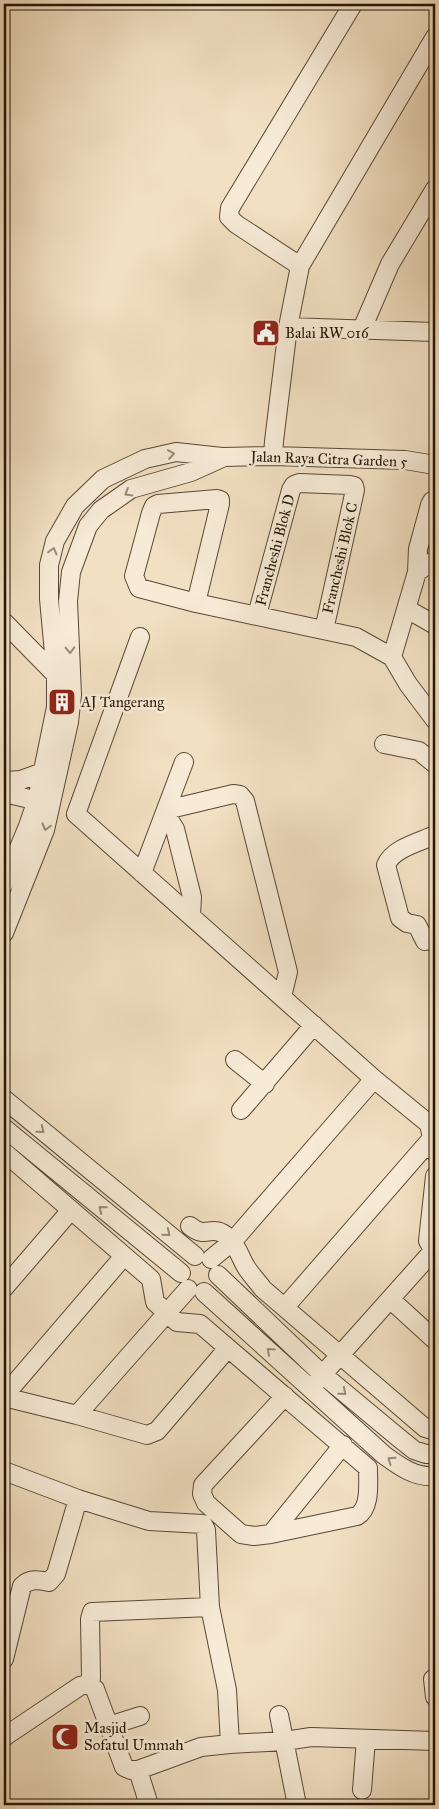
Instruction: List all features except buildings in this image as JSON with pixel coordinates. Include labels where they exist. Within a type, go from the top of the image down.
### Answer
[{"type":"street","points":[[300,266],[236,224],[230,217],[230,208],[353,4]]},
{"type":"street","points":[[273,456],[288,327],[300,266],[435,37]]},
{"type":"street","points":[[362,328],[390,264],[435,190]]},
{"type":"street","points":[[288,327],[362,328],[435,332]]},
{"type":"street","points":[[4,884],[28,826],[44,802],[69,722],[72,695],[63,676],[48,599],[49,565],[56,541],[75,506],[103,479],[145,459],[176,452],[222,458]]},
{"type":"street","name":"Jalan Raya Citra Garden 5","points":[[222,458],[273,456],[405,460],[435,465]]},
{"type":"street","points":[[4,933],[45,830],[43,772],[63,676],[71,572],[88,526],[101,510],[131,489],[192,472],[222,458]]},
{"type":"street","name":"Francheshi Blok D","points":[[257,615],[291,490],[294,485],[299,483],[354,486]]},
{"type":"street","name":"Francheshi Blok C","points":[[324,630],[355,490],[354,486]]},
{"type":"street","points":[[196,603],[220,504],[220,500],[217,499],[158,504],[154,506],[134,576],[139,588],[196,603],[356,637],[392,657],[408,684],[435,720]]},
{"type":"street","points":[[392,657],[418,572],[418,549],[430,505],[435,500]]},
{"type":"street","points":[[418,572],[435,560]]},
{"type":"street","points":[[407,609],[435,625]]},
{"type":"street","points":[[4,622],[63,676]]},
{"type":"street","points":[[140,637],[76,814],[374,1079],[429,1124],[434,1145],[285,1307]]},
{"type":"street","points":[[384,744],[419,751],[435,764]]},
{"type":"street","points":[[142,873],[184,762]]},
{"type":"street","points":[[4,781],[21,780],[43,772]]},
{"type":"street","points":[[4,793],[44,802]]},
{"type":"street","points":[[165,811],[233,794],[240,795],[245,802],[288,972],[282,997]]},
{"type":"street","points":[[165,811],[175,829],[192,897],[191,916]]},
{"type":"street","points":[[435,835],[402,850],[390,858],[386,865],[400,918],[406,923],[417,925],[425,940],[435,939]]},
{"type":"street","points":[[242,1110],[314,1025]]},
{"type":"street","points":[[235,1060],[265,1084]]},
{"type":"street","points":[[191,1285],[185,1262],[208,1263],[233,1241],[374,1079]]},
{"type":"street","points":[[4,1099],[208,1263],[322,1374],[414,1450],[426,1454],[435,1454]]},
{"type":"street","points":[[4,1128],[191,1285],[384,1455],[403,1468],[425,1477],[435,1476]]},
{"type":"street","points":[[6,1160],[71,1210],[151,1280],[155,1302],[177,1322],[200,1324],[343,1445],[368,1468],[366,1507],[357,1516],[271,1534],[254,1536],[241,1534],[206,1503],[202,1494],[203,1486],[285,1396]]},
{"type":"street","points":[[310,1388],[434,1252],[428,1241],[435,1176]]},
{"type":"street","points":[[4,1288],[71,1210]]},
{"type":"street","points":[[190,1226],[198,1232],[205,1233],[214,1230],[221,1232],[233,1241],[247,1269],[263,1289],[425,1428],[435,1431]]},
{"type":"street","points":[[124,1256],[4,1397],[150,1435],[157,1431],[228,1348]]},
{"type":"street","points":[[77,1415],[191,1285],[214,1286],[208,1263]]},
{"type":"street","points":[[390,1299],[435,1340]]},
{"type":"street","points":[[271,1534],[343,1445]]},
{"type":"street","points":[[4,1471],[78,1499],[149,1521],[203,1524],[206,1530],[210,1607],[228,1690],[230,1744]]},
{"type":"street","points":[[4,1659],[22,1586],[37,1579],[49,1582],[56,1574],[78,1499]]},
{"type":"street","points":[[4,1737],[80,1686],[88,1684],[91,1678],[90,1619],[92,1612],[210,1607]]},
{"type":"street","points":[[88,1684],[95,1689],[124,1766],[131,1770],[138,1770],[201,1747],[230,1744],[285,1741],[311,1737],[435,1741]]},
{"type":"street","points":[[279,1715],[297,1805]]},
{"type":"street","points":[[110,1729],[118,1723],[140,1716]]},
{"type":"street","points":[[362,1790],[366,1739]]},
{"type":"street","points":[[138,1770],[148,1805]]},
{"type":"place","name":"Balai RW 016","points":[[266,333]]},
{"type":"place","name":"AJ Tangerang","points":[[62,702]]},
{"type":"place","name":"Masjid Sofatul Ummah","points":[[65,1737]]}]
